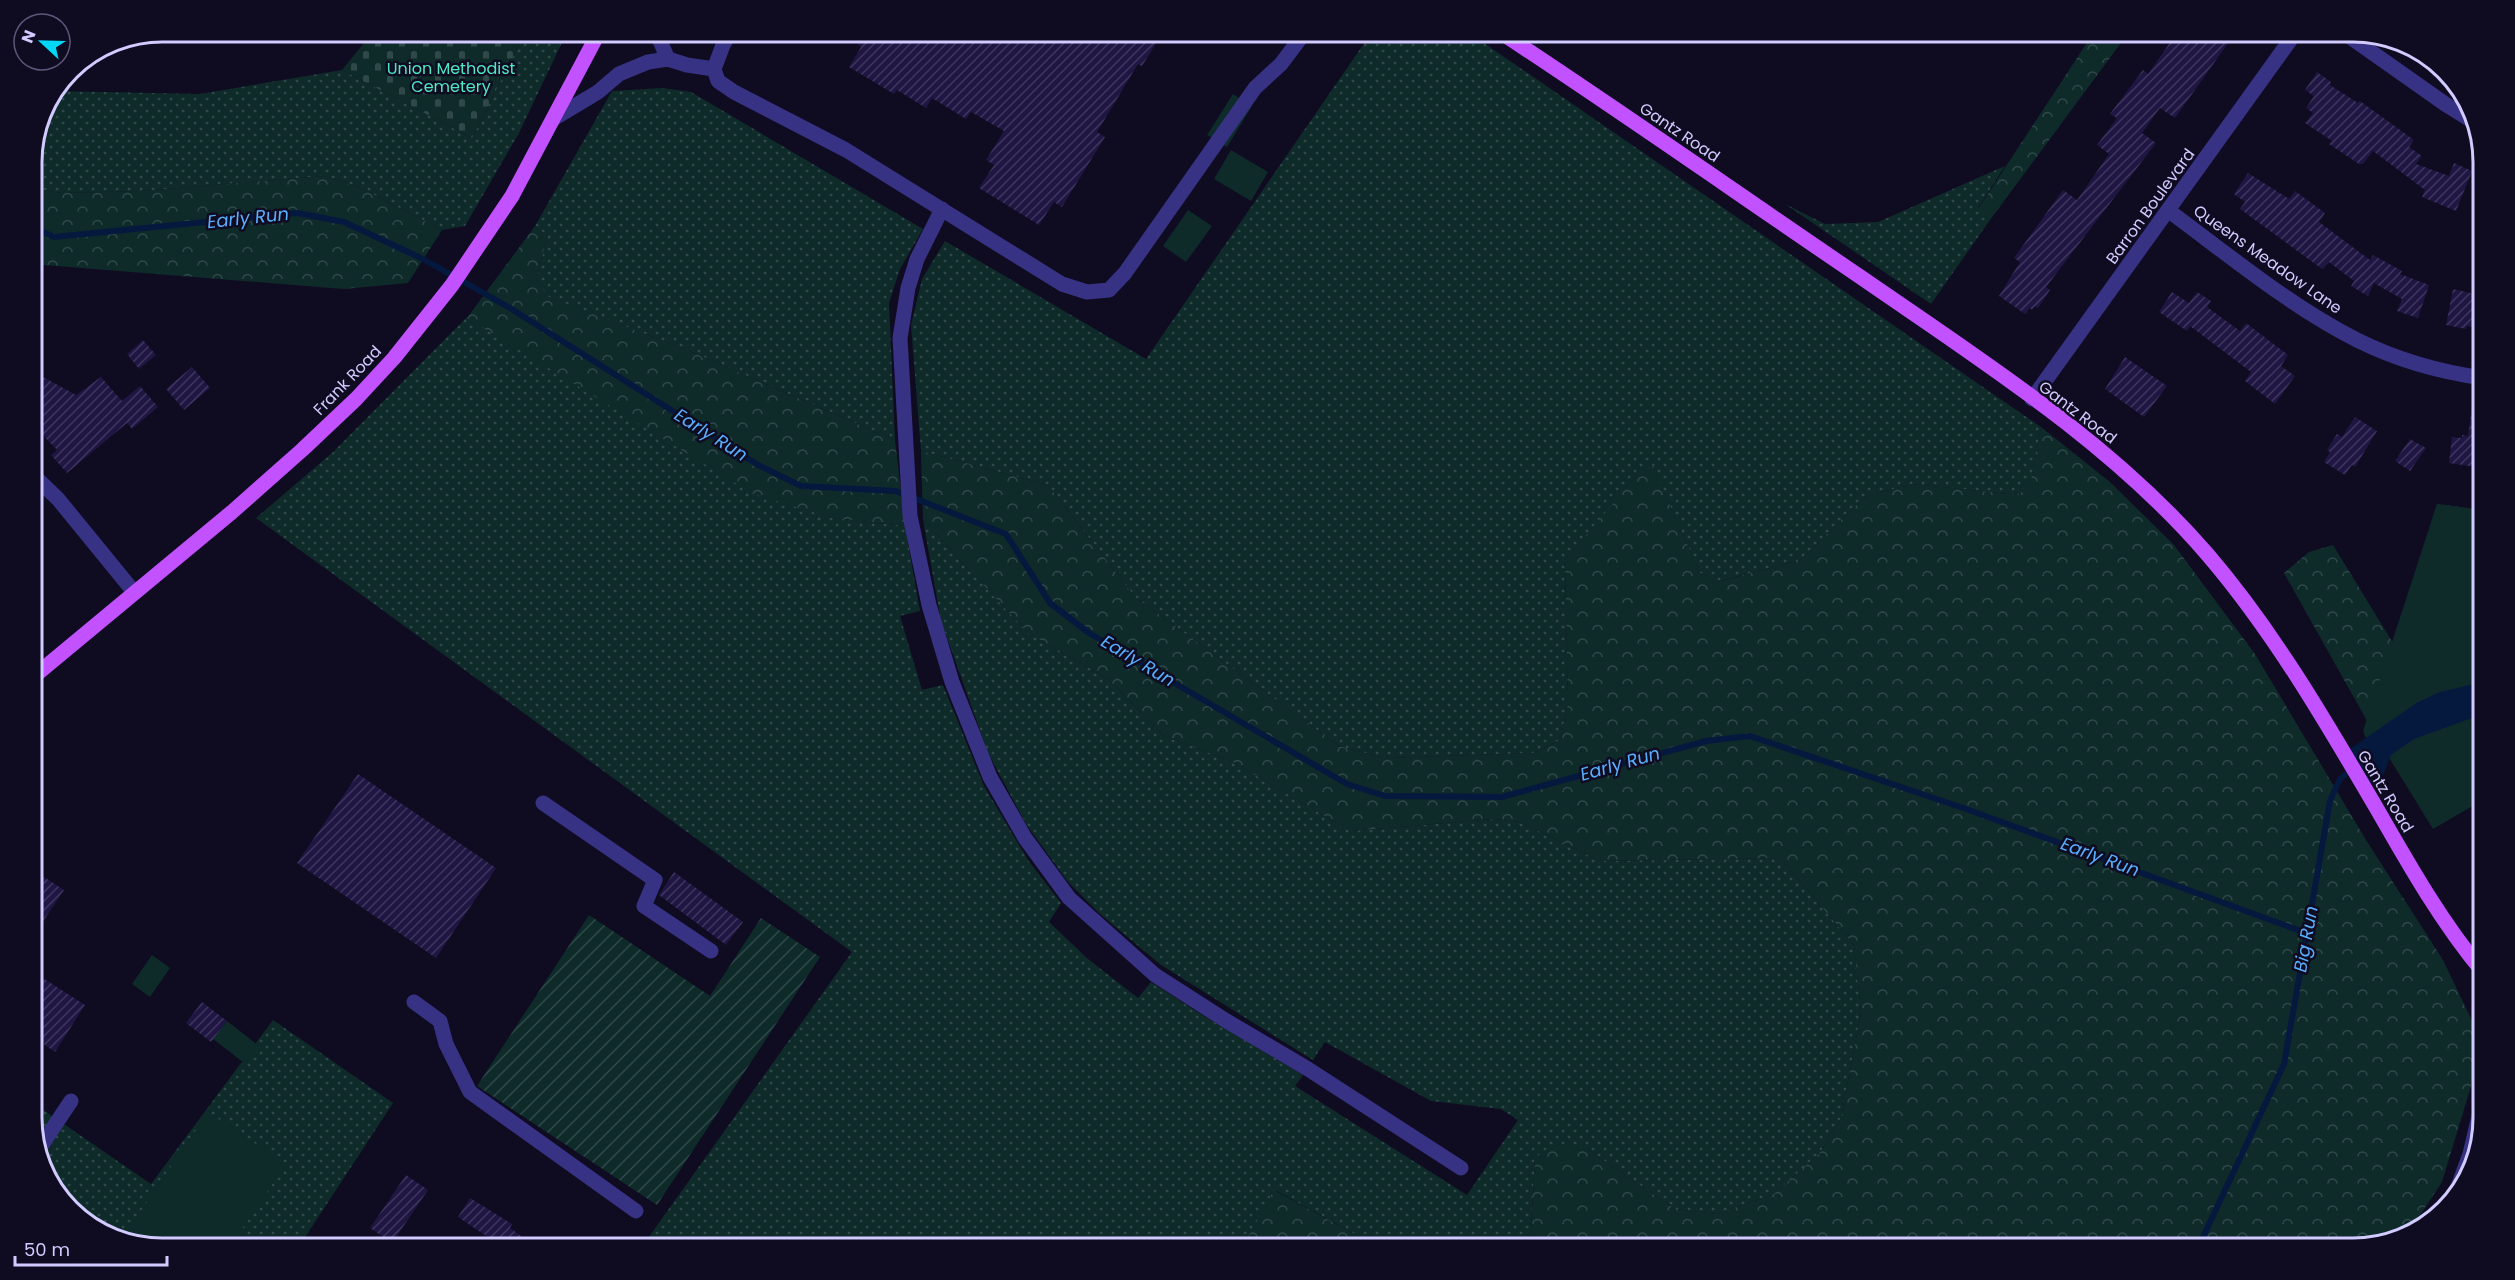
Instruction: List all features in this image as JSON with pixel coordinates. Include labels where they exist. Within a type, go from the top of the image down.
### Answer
[{"type":"main road","name":"Frank Road","points":[[42,670],[232,512],[356,399],[429,314],[471,258],[512,195],[594,42]]},
{"type":"main road","name":"Gantz Road","points":[[1515,42],[1951,340],[2091,442],[2139,484],[2210,557],[2268,633],[2448,925],[2473,959]]},
{"type":"street","points":[[660,42],[668,59]]},
{"type":"street","points":[[725,42],[714,69],[718,81],[734,92],[846,150],[1062,284],[1087,292],[1109,290],[1125,273],[1255,88],[1281,64],[1298,42]]},
{"type":"street","name":"Barron Boulevard","points":[[2032,399],[2169,212],[2288,42]]},
{"type":"street","points":[[2357,42],[2464,116]]},
{"type":"street","points":[[553,119],[598,92],[619,74],[648,62],[668,59],[687,65],[714,69]]},
{"type":"street","points":[[942,209],[917,259],[908,288],[900,338],[910,516],[929,605],[952,682],[990,777],[1025,838],[1069,898],[1155,975],[1308,1069],[1461,1168]]},
{"type":"street","name":"Queens Meadow Lane","points":[[2169,212],[2308,311],[2358,340],[2405,360],[2451,373],[2473,376]]},
{"type":"street","points":[[42,484],[58,499],[134,592]]},
{"type":"street","points":[[543,803],[655,880],[644,906],[711,951]]},
{"type":"street","points":[[414,1002],[440,1021],[446,1044],[470,1092],[636,1211]]},
{"type":"street","points":[[44,1142],[71,1101]]},
{"type":"green space","name":"Union Methodist Cemetery","points":[[365,42],[520,42],[472,138],[342,70]]},
{"type":"green space","points":[[520,42],[562,42],[519,133],[465,226],[442,230],[361,188],[324,176],[142,191],[63,193],[42,190],[42,154],[46,131],[54,109],[65,91],[200,94],[342,70],[472,138]]},
{"type":"green space","points":[[1365,42],[1483,42],[2041,427],[2031,481],[2019,495],[1912,484],[1864,497],[1801,560],[1720,581],[1700,573],[1650,461],[1565,560],[1568,704],[1560,740],[1533,753],[1384,758],[1339,746],[1135,597],[1048,485],[921,451],[911,325],[922,279],[945,241],[1146,359]]},
{"type":"green space","points":[[2087,42],[2122,42],[1990,220],[1978,209]]},
{"type":"green space","points":[[663,88],[691,92],[923,229],[900,269],[889,303],[895,440],[687,350],[548,297],[536,281],[547,236],[535,226],[612,91]]},
{"type":"green space","points":[[1233,94],[1252,106],[1227,147],[1207,135]]},
{"type":"green space","points":[[1231,150],[1268,172],[1251,201],[1214,179]]},
{"type":"green space","points":[[2005,166],[1978,208],[1990,220],[1931,304],[1785,204],[1825,224],[1878,222]]},
{"type":"green space","points":[[324,176],[361,188],[442,230],[408,283],[344,289],[42,265],[42,190],[63,193],[142,191]]},
{"type":"green space","points":[[1188,210],[1212,226],[1186,262],[1163,246]]},
{"type":"green space","points":[[535,226],[547,236],[536,281],[549,297],[687,350],[895,440],[905,526],[832,518],[753,494],[467,318]]},
{"type":"green space","points":[[467,317],[508,342],[832,518],[905,526],[920,611],[900,616],[922,690],[943,685],[984,786],[1028,860],[1061,903],[1049,922],[1088,959],[1138,998],[1151,982],[1303,1075],[1295,1086],[1467,1195],[1518,1120],[1501,1109],[1431,1101],[1325,1042],[1313,1060],[1161,965],[1100,914],[1068,882],[1026,824],[988,753],[941,621],[923,520],[1028,633],[1107,678],[1163,735],[1235,763],[1350,831],[1494,819],[1520,822],[1600,861],[1780,858],[1854,945],[1861,1012],[1841,1118],[1819,1154],[1774,1194],[1717,1214],[1675,1209],[1587,1149],[1535,1158],[1531,1238],[1362,1238],[1275,1190],[1248,1238],[648,1238],[852,952],[256,518],[333,452]]},
{"type":"green space","points":[[2041,427],[2110,482],[2174,545],[2255,654],[2366,840],[2443,960],[2473,1023],[2472,1083],[2442,1182],[2417,1220],[2406,1226],[2377,1236],[2353,1238],[1531,1238],[1535,1158],[1554,1143],[1587,1149],[1675,1209],[1717,1214],[1774,1194],[1819,1154],[1841,1118],[1861,1013],[1854,945],[1780,858],[1600,861],[1520,822],[1494,819],[1350,831],[1235,763],[1163,735],[1107,678],[1028,633],[923,520],[921,451],[1048,485],[1135,597],[1339,746],[1384,758],[1533,753],[1560,740],[1568,704],[1565,560],[1650,460],[1700,573],[1721,581],[1801,560],[1864,497],[1912,484],[2019,495],[2031,480]]},
{"type":"green space","points":[[2437,504],[2473,509],[2473,531],[2375,735],[2284,573],[2309,552],[2333,545],[2393,643]]},
{"type":"green space","points":[[2437,504],[2473,509],[2473,806],[2433,829],[2375,735],[2366,738],[2363,731]]},
{"type":"green space","points":[[589,915],[710,996],[761,918],[820,957],[657,1205],[477,1086]]},
{"type":"green space","points":[[152,955],[170,968],[150,997],[132,984]]},
{"type":"green space","points":[[273,1020],[393,1103],[305,1238],[162,1238],[138,1236],[109,1226],[83,1208],[62,1185],[48,1157],[44,1142],[42,1109],[151,1184]]},
{"type":"green space","points":[[227,1021],[258,1045],[244,1063],[213,1039]]},
{"type":"green space","points":[[208,1112],[286,1164],[236,1238],[162,1238],[126,1233]]},
{"type":"green space","points":[[1274,1190],[1362,1238],[1248,1238]]},
{"type":"water","points":[[2473,684],[2473,718],[2414,739],[2391,755],[2381,781],[2366,785],[2347,751],[2418,702],[2440,692]]},
{"type":"building","points":[[860,42],[1066,42],[1069,44],[1070,42],[1157,42],[1142,66],[1138,64],[1097,132],[1105,137],[1062,207],[1054,202],[1039,225],[979,188],[994,165],[986,160],[1004,131],[971,112],[966,119],[932,98],[926,108],[897,90],[894,94],[849,67],[861,47],[858,45]]},
{"type":"building","points":[[2170,42],[2184,44],[2186,42],[2229,42],[2175,118],[2160,108],[2142,133],[2156,143],[2046,287],[2050,290],[2038,308],[2035,306],[2032,310],[2030,308],[2025,314],[1999,296],[2020,262],[2014,258],[2063,190],[2077,200],[2109,154],[2097,145],[2117,118],[2110,114],[2143,70],[2148,74]]},
{"type":"building","points":[[2317,72],[2331,82],[2330,85],[2358,103],[2360,101],[2414,140],[2409,147],[2422,156],[2416,164],[2449,176],[2454,163],[2472,171],[2456,211],[2422,197],[2425,190],[2373,151],[2363,164],[2359,164],[2329,144],[2332,141],[2305,123],[2313,113],[2306,108],[2314,96],[2305,90]]},
{"type":"building","points":[[2248,173],[2289,199],[2295,191],[2325,213],[2319,222],[2370,260],[2373,255],[2402,271],[2400,274],[2429,285],[2418,318],[2397,311],[2402,299],[2374,283],[2368,296],[2351,286],[2354,281],[2329,262],[2322,269],[2240,209],[2245,202],[2234,194]]},
{"type":"building","points":[[2453,289],[2473,294],[2472,327],[2467,326],[2466,329],[2446,325]]},
{"type":"building","points":[[2172,292],[2189,303],[2197,292],[2211,301],[2207,307],[2240,331],[2246,323],[2288,355],[2281,366],[2295,376],[2275,404],[2245,381],[2251,372],[2190,326],[2187,331],[2159,312]]},
{"type":"building","points":[[143,340],[156,355],[139,369],[127,354]]},
{"type":"building","points":[[2125,357],[2167,386],[2144,417],[2105,389]]},
{"type":"building","points":[[192,367],[210,388],[184,410],[166,389]]},
{"type":"building","points":[[42,376],[76,395],[101,377],[122,401],[140,386],[158,407],[132,429],[127,423],[67,473],[51,455],[57,450],[42,434],[42,424],[45,421],[42,419]]},
{"type":"building","points":[[2473,400],[2473,467],[2449,463],[2452,437],[2468,436]]},
{"type":"building","points":[[2355,417],[2377,431],[2355,467],[2352,465],[2345,475],[2324,462],[2330,452],[2327,450],[2337,434],[2342,437]]},
{"type":"building","points":[[2410,439],[2426,448],[2410,471],[2395,461]]},
{"type":"building","points":[[358,774],[496,868],[436,958],[297,863]]},
{"type":"building","points":[[674,872],[743,922],[726,945],[659,895]]},
{"type":"building","points":[[42,876],[64,890],[42,923]]},
{"type":"building","points":[[42,977],[85,1005],[55,1052],[42,1043]]},
{"type":"building","points":[[202,1002],[227,1021],[211,1042],[186,1023]]},
{"type":"building","points":[[406,1175],[428,1190],[395,1238],[385,1238],[370,1228]]},
{"type":"building","points":[[470,1198],[512,1224],[510,1228],[524,1238],[489,1238],[458,1217]]},
{"type":"waterway","name":"Early Run","points":[[42,232],[54,237],[297,213],[344,222],[423,259],[510,308],[758,465],[801,486],[896,491],[1006,534],[1050,603],[1089,633],[1347,784],[1385,796],[1502,797],[1706,741],[1750,736],[1969,810],[2306,933]]},
{"type":"waterway","name":"Big Run","points":[[2203,1238],[2284,1064],[2330,801],[2340,779],[2351,770]]}]
